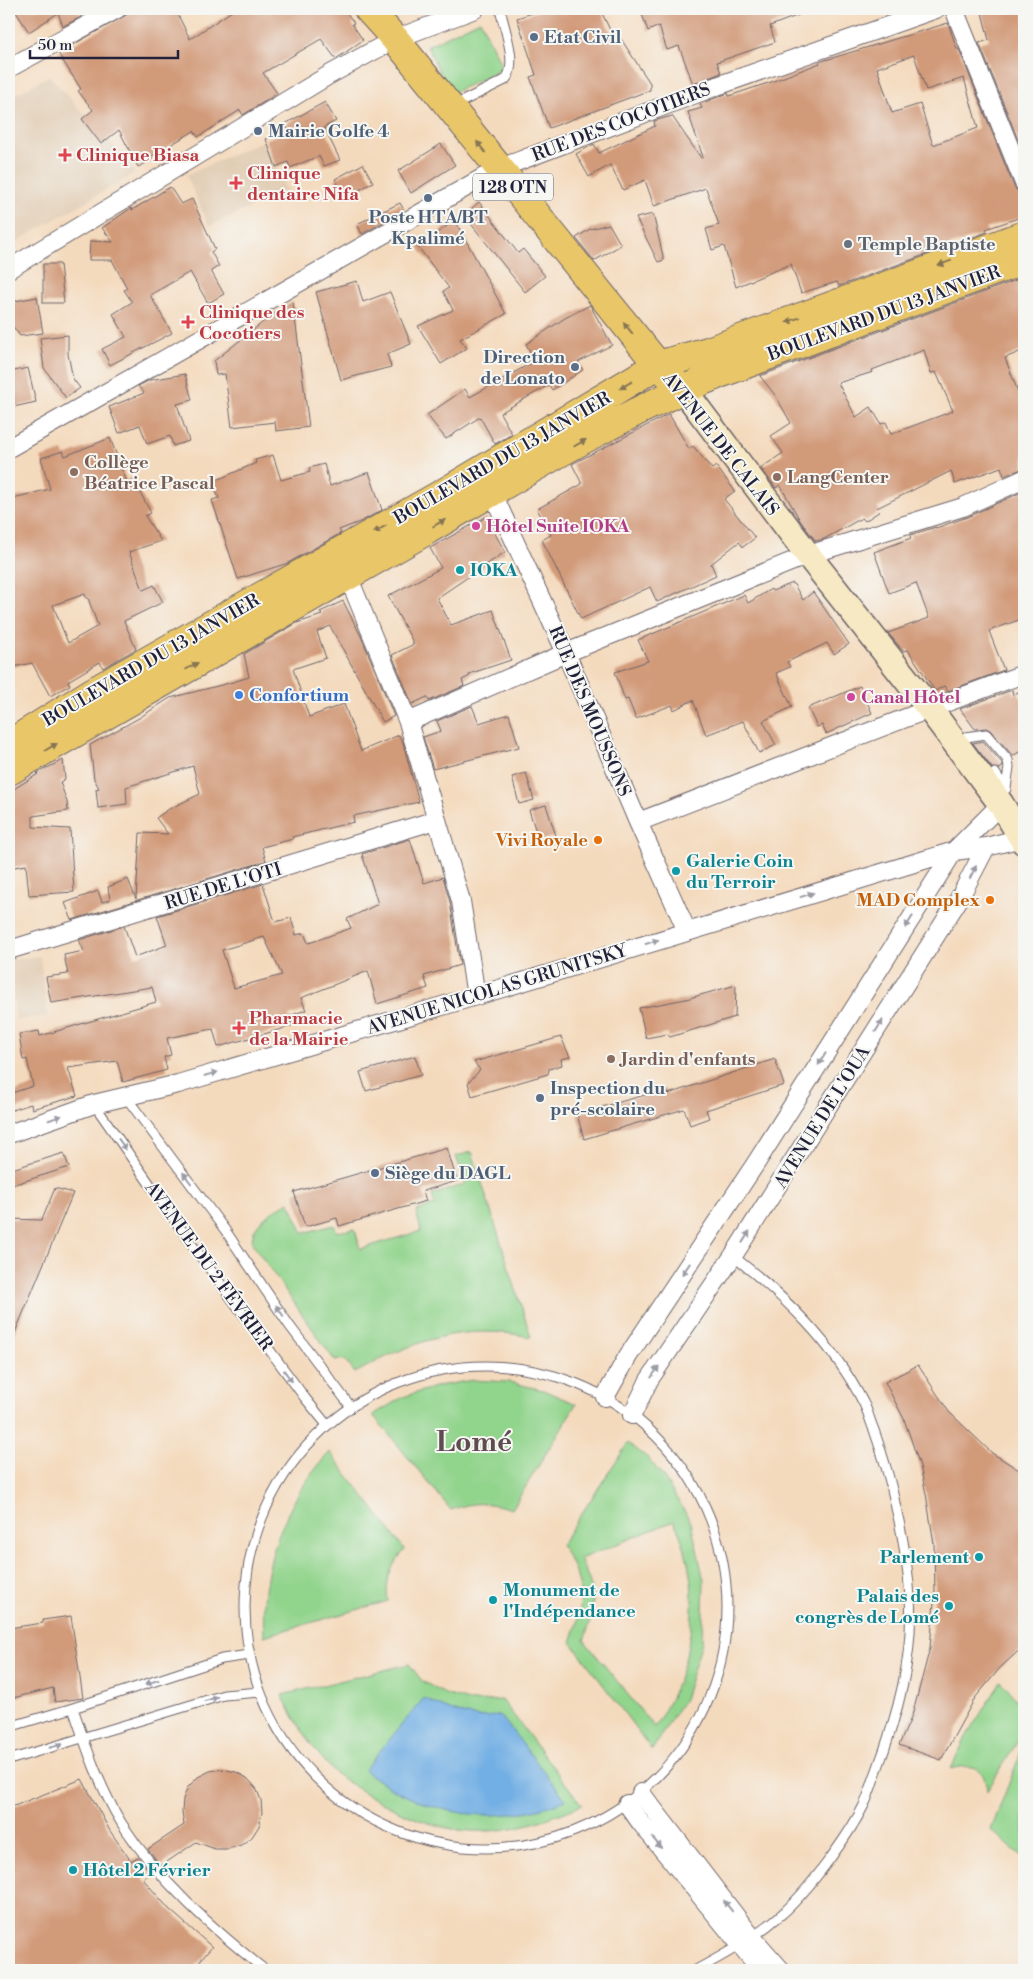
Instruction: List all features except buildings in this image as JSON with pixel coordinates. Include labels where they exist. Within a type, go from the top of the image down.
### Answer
[{"type":"highway","name":"AVENUE DE CALAIS","points":[[368,9],[396,39],[498,169],[658,365],[682,389]]},
{"type":"highway","name":"BOULEVARD DU 13 JANVIER","points":[[9,744],[94,691],[435,498],[658,365],[708,351],[1024,235]]},
{"type":"highway","name":"BOULEVARD DU 13 JANVIER","points":[[9,771],[492,492],[621,420],[682,389],[1024,260]]},
{"type":"main road","name":"AVENUE DE CALAIS","points":[[682,389],[808,555],[929,708],[964,741],[1004,796],[1023,840]]},
{"type":"street","points":[[9,68],[116,9]]},
{"type":"street","points":[[9,269],[329,75],[396,39],[476,9]]},
{"type":"street","name":"RUE DES COCOTIERS","points":[[9,448],[498,169],[714,87],[936,9]]},
{"type":"street","points":[[954,9],[1024,183]]},
{"type":"street","points":[[408,722],[566,653],[808,555],[962,507],[1024,479]]},
{"type":"street","name":"RUE DES MOUSSONS","points":[[492,492],[566,653],[687,931]]},
{"type":"street","points":[[348,576],[408,722],[460,901],[476,996]]},
{"type":"street","points":[[638,822],[780,768],[929,708],[1024,674]]},
{"type":"street","points":[[954,851],[1004,796]]},
{"type":"street","name":"RUE DE L'OTI","points":[[9,950],[436,820]]},
{"type":"street","points":[[986,846],[1023,840]]},
{"type":"street","name":"AVENUE NICOLAS GRUNITSKY","points":[[9,1134],[94,1104],[178,1084],[954,851],[986,846]]},
{"type":"street","name":"AVENUE DE L'OUA","points":[[632,1414],[649,1380],[734,1256],[959,899],[986,846]]},
{"type":"street","name":"AVENUE DE L'OUA","points":[[605,1397],[628,1356],[756,1163],[954,851]]},
{"type":"street","points":[[634,1799],[641,1823],[747,1941],[781,1970]]},
{"type":"street","points":[[747,1941],[761,1970]]},
{"type":"lane","points":[[450,107],[505,80],[510,75],[511,58],[500,9]]},
{"type":"lane","points":[[964,741],[986,734],[1008,760],[1009,767],[1004,796]]},
{"type":"lane","points":[[995,773],[1004,796]]},
{"type":"lane","name":"AVENUE DU 2 FÉVRIER","points":[[126,1097],[225,1230],[289,1326],[351,1407]]},
{"type":"lane","name":"AVENUE DU 2 FÉVRIER","points":[[94,1104],[195,1249],[304,1398],[327,1425]]},
{"type":"lane","points":[[696,1970],[747,1941],[782,1914],[804,1892],[842,1842],[864,1805],[881,1760],[899,1701],[908,1655],[910,1598],[903,1537],[889,1472],[864,1403],[831,1350],[793,1306],[734,1256]]},
{"type":"lane","points":[[476,1366],[520,1368],[555,1377],[605,1397],[632,1414],[668,1447],[696,1487],[716,1531],[727,1578],[728,1626],[720,1674],[702,1719],[675,1759],[634,1799],[584,1828],[538,1843],[489,1848],[440,1844],[393,1829],[350,1806],[312,1774],[282,1736],[260,1692],[249,1655],[244,1619],[245,1583],[251,1547],[263,1512],[280,1480],[302,1450],[327,1425],[351,1407],[390,1386],[432,1372],[476,1366]]},
{"type":"lane","points":[[9,1726],[73,1708],[222,1659],[249,1655]]},
{"type":"lane","points":[[9,1760],[224,1695],[260,1692]]},
{"type":"lane","points":[[73,1708],[104,1790],[122,1823],[143,1853],[184,1902],[265,1970]]},
{"type":"shaded area","name":"Clinique Biasa","points":[[49,76],[107,138],[135,173],[9,246],[9,98]]},
{"type":"shaded area","name":"Clinique dentaire Nifa","points":[[263,141],[287,191],[209,226],[186,175]]},
{"type":"shaded area","points":[[40,956],[47,1016],[16,1020],[9,960]]},
{"type":"green space","points":[[480,20],[503,69],[450,94],[427,46]]},
{"type":"green space","points":[[472,1152],[531,1337],[482,1332],[439,1337],[398,1351],[355,1373],[344,1359],[335,1361],[252,1243],[256,1227],[264,1218],[289,1202],[303,1233],[334,1225],[337,1232],[355,1229],[360,1249],[421,1231],[416,1211],[435,1205],[432,1195],[465,1184],[456,1156]]},
{"type":"green space","points":[[473,1380],[509,1382],[543,1390],[576,1404],[512,1509],[496,1505],[475,1504],[451,1510],[373,1415],[403,1397],[438,1386]]},
{"type":"green space","points":[[628,1443],[648,1458],[664,1478],[691,1522],[704,1581],[702,1642],[684,1699],[652,1750],[571,1642],[579,1615],[580,1592],[574,1570],[561,1545]],"holes":[[[674,1521],[684,1546],[690,1572],[692,1599],[687,1653],[679,1679],[668,1704],[654,1727],[584,1640],[593,1608],[593,1599],[592,1590],[580,1559]]]},
{"type":"green space","points":[[330,1452],[405,1550],[392,1568],[388,1580],[388,1601],[264,1636],[266,1586],[278,1537],[300,1492]]},
{"type":"green space","points":[[409,1664],[422,1681],[445,1694],[472,1702],[502,1700],[582,1805],[555,1816],[514,1828],[471,1831],[440,1826],[396,1810],[368,1795],[336,1774],[306,1737],[282,1695]]},
{"type":"green space","points":[[1001,1681],[1024,1709],[1024,1731],[987,1791],[981,1772],[972,1767],[951,1769],[966,1737]]},
{"type":"green space","points":[[1024,1744],[1024,1859],[991,1830]]},
{"type":"water","points":[[424,1698],[461,1714],[480,1717],[500,1715],[566,1800],[540,1809],[513,1814],[461,1813],[435,1807],[411,1798],[387,1786],[364,1770]]},
{"type":"place","name":"Etat Civil","points":[[534,37]]},
{"type":"place","name":"Mairie Golfe 4","points":[[258,131]]},
{"type":"place","name":"Clinique Biasa","points":[[65,155]]},
{"type":"place","name":"Clinique dentaire Nifa","points":[[236,183]]},
{"type":"place","name":"Poste HTA/BT Kpalimé","points":[[428,198]]},
{"type":"place","name":"Temple Baptiste","points":[[848,244]]},
{"type":"place","name":"Clinique des Cocotiers","points":[[188,322]]},
{"type":"place","name":"Direction de Lonato","points":[[575,367]]},
{"type":"place","name":"Collège Béatrice Pascal","points":[[74,472]]},
{"type":"place","name":"LangCenter","points":[[777,477]]},
{"type":"place","name":"Hôtel Suite IOKA","points":[[476,526]]},
{"type":"place","name":"IOKA","points":[[460,570]]},
{"type":"place","name":"Confortium","points":[[239,695]]},
{"type":"place","name":"Canal Hôtel","points":[[851,697]]},
{"type":"place","name":"Vivi Royale","points":[[598,840]]},
{"type":"place","name":"Galerie Coin du Terroir","points":[[676,871]]},
{"type":"place","name":"MAD Complex","points":[[990,900]]},
{"type":"place","name":"Pharmacie de la Mairie","points":[[239,1028]]},
{"type":"place","name":"Jardin d'enfants","points":[[611,1059]]},
{"type":"place","name":"Inspection du pré-scolaire","points":[[540,1098]]},
{"type":"place","name":"Siège du DAGL","points":[[375,1173]]},
{"type":"place","name":"Parlement","points":[[979,1557]]},
{"type":"place","name":"Monument de l'Indépendance","points":[[493,1600]]},
{"type":"place","name":"Palais des congrès de Lomé","points":[[949,1606]]},
{"type":"place","name":"Hôtel 2 Février","points":[[73,1870]]},
{"type":"district","name":"Lomé","points":[[474,1441]]}]
